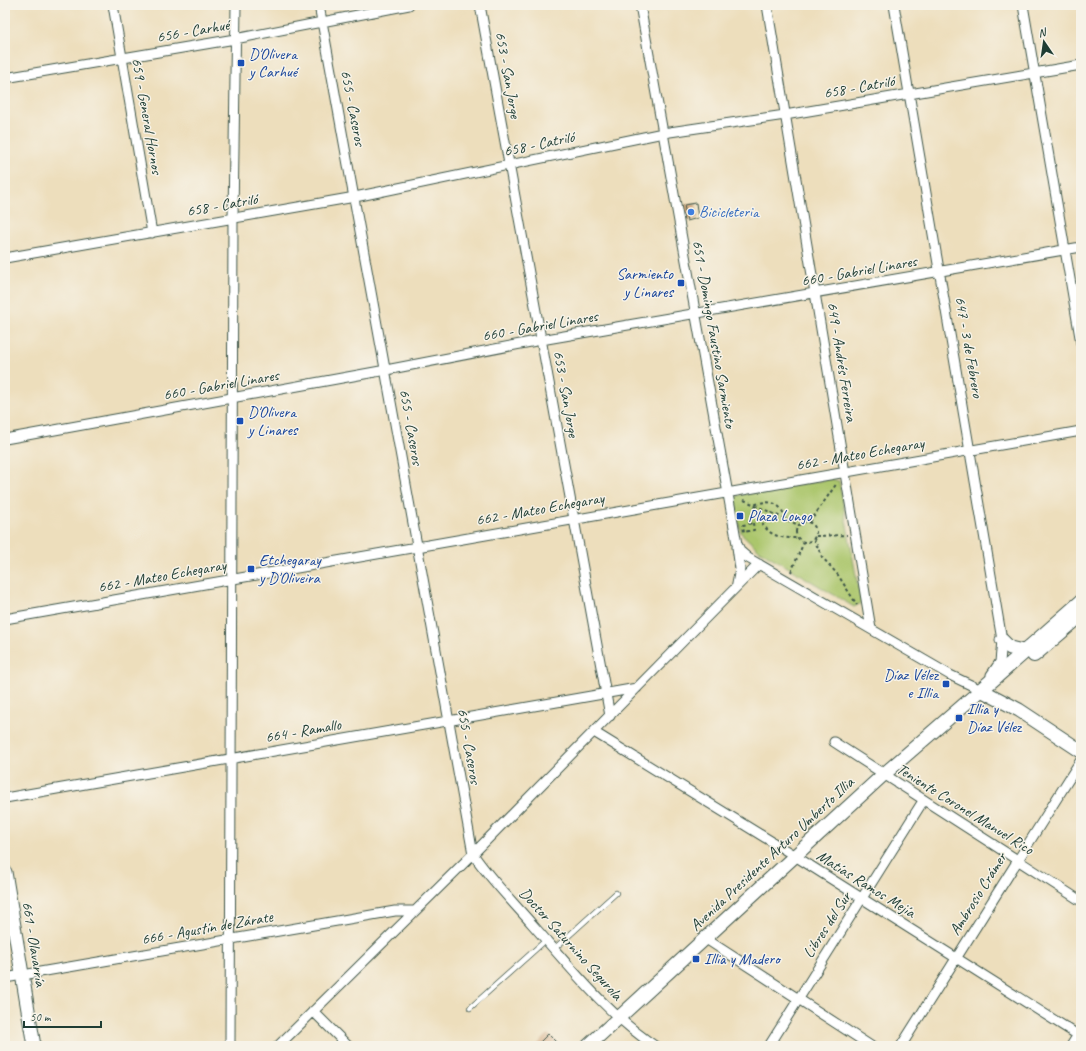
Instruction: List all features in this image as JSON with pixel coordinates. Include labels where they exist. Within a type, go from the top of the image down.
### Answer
[{"type":"main road","points":[[981,690],[1023,651],[1081,602]]},
{"type":"main road","points":[[981,690],[998,683],[1081,615]]},
{"type":"main road","points":[[1002,640],[1010,648],[1023,651]]},
{"type":"main road","points":[[981,690],[1019,710],[1081,750]]},
{"type":"main road","name":"Avenida Presidente Arturo Umberto Illia","points":[[588,1046],[883,775],[981,690]]},
{"type":"main road","name":"661 - Olavarría","points":[[5,872],[34,1046]]},
{"type":"street","name":"659 - General Hornos","points":[[113,5],[152,232]]},
{"type":"street","points":[[230,1046],[233,578],[233,219],[236,5]]},
{"type":"street","name":"655 - Caseros","points":[[319,5],[355,196],[473,854]]},
{"type":"street","name":"656 - Carhué","points":[[5,78],[235,39],[409,5]]},
{"type":"street","name":"653 - San Jorge","points":[[480,5],[606,694]]},
{"type":"street","name":"651 - Domingo Faustino Sarmiento","points":[[640,5],[737,544],[740,569],[740,576],[737,586]]},
{"type":"street","name":"649 - Andrés Ferreira","points":[[767,5],[816,293],[854,535],[872,628]]},
{"type":"street","name":"647 - 3 de Febrero","points":[[894,5],[971,450],[1002,640],[1000,662],[981,690]]},
{"type":"street","points":[[1023,5],[1081,343]]},
{"type":"street","name":"658 - Catriló","points":[[5,258],[233,219],[355,196],[509,166],[663,133],[785,115],[1081,65]]},
{"type":"street","name":"660 - Gabriel Linares","points":[[5,439],[233,399],[541,340],[1081,247]]},
{"type":"street","name":"662 - Mateo Echegaray","points":[[5,619],[417,545],[844,473],[1081,431]]},
{"type":"street","points":[[737,544],[741,552],[759,564],[872,628],[950,675],[981,690]]},
{"type":"street","points":[[278,1046],[473,854],[759,564]]},
{"type":"street","name":"664 - Ramallo","points":[[5,798],[637,688]]},
{"type":"street","points":[[606,694],[610,716]]},
{"type":"street","name":"Matías Ramos Mejía","points":[[594,732],[795,856],[955,959],[1080,1034]]},
{"type":"street","name":"Teniente Coronel Manuel Rico","points":[[834,742],[883,775],[1081,901]]},
{"type":"street","name":"Ambrosio Crámer","points":[[901,1046],[1081,760]]},
{"type":"street","name":"Libres del Sur","points":[[769,1046],[797,999],[924,801]]},
{"type":"street","name":"Doctor Saturnino Segurola","points":[[473,854],[546,940],[619,1018],[632,1031],[655,1046]]},
{"type":"street","name":"666 - Agustín de Zárate","points":[[5,978],[395,911],[414,911]]},
{"type":"street","points":[[706,939],[871,1046]]},
{"type":"street","points":[[313,1011],[348,1046]]},
{"type":"street","points":[[1071,1046],[1080,1034]]},
{"type":"lane","points":[[554,948],[616,893]]},
{"type":"lane","points":[[470,1008],[546,940]]},
{"type":"path","points":[[810,522],[844,473]]},
{"type":"path","points":[[727,492],[798,525]]},
{"type":"path","points":[[754,505],[767,501],[777,504],[784,513],[785,519]]},
{"type":"path","points":[[754,505],[767,531],[782,538],[798,538],[804,542]]},
{"type":"path","points":[[798,538],[796,531],[798,525],[804,522],[810,522],[816,526],[816,536],[814,539],[804,542]]},
{"type":"path","points":[[752,523],[754,530],[744,532],[743,525],[752,523]]},
{"type":"path","points":[[816,536],[854,535]]},
{"type":"path","points":[[814,539],[822,557],[838,575],[859,608]]},
{"type":"path","points":[[788,580],[804,542]]},
{"type":"green space","points":[[831,479],[839,481],[861,603],[854,607],[759,550],[741,533],[734,500],[738,495]]},
{"type":"building","name":"Bicicleteria","points":[[696,203],[698,218],[687,221],[684,205]]},
{"type":"building","points":[[548,1034],[560,1046],[536,1046]]},
{"type":"place","name":"D'Olivera y Carhué","points":[[241,63]]},
{"type":"place","name":"Bicicleteria","points":[[691,212]]},
{"type":"place","name":"Sarmiento y Linares","points":[[681,283]]},
{"type":"place","name":"D'Olivera y Linares","points":[[240,421]]},
{"type":"place","name":"Plaza Longo","points":[[740,516]]},
{"type":"place","name":"Etchegaray y D'Oliveira","points":[[251,569]]},
{"type":"place","name":"Díaz Vélez e Illia","points":[[946,684]]},
{"type":"place","name":"Illia y Díaz Vélez","points":[[959,718]]},
{"type":"place","name":"Illia y Madero","points":[[696,959]]}]
